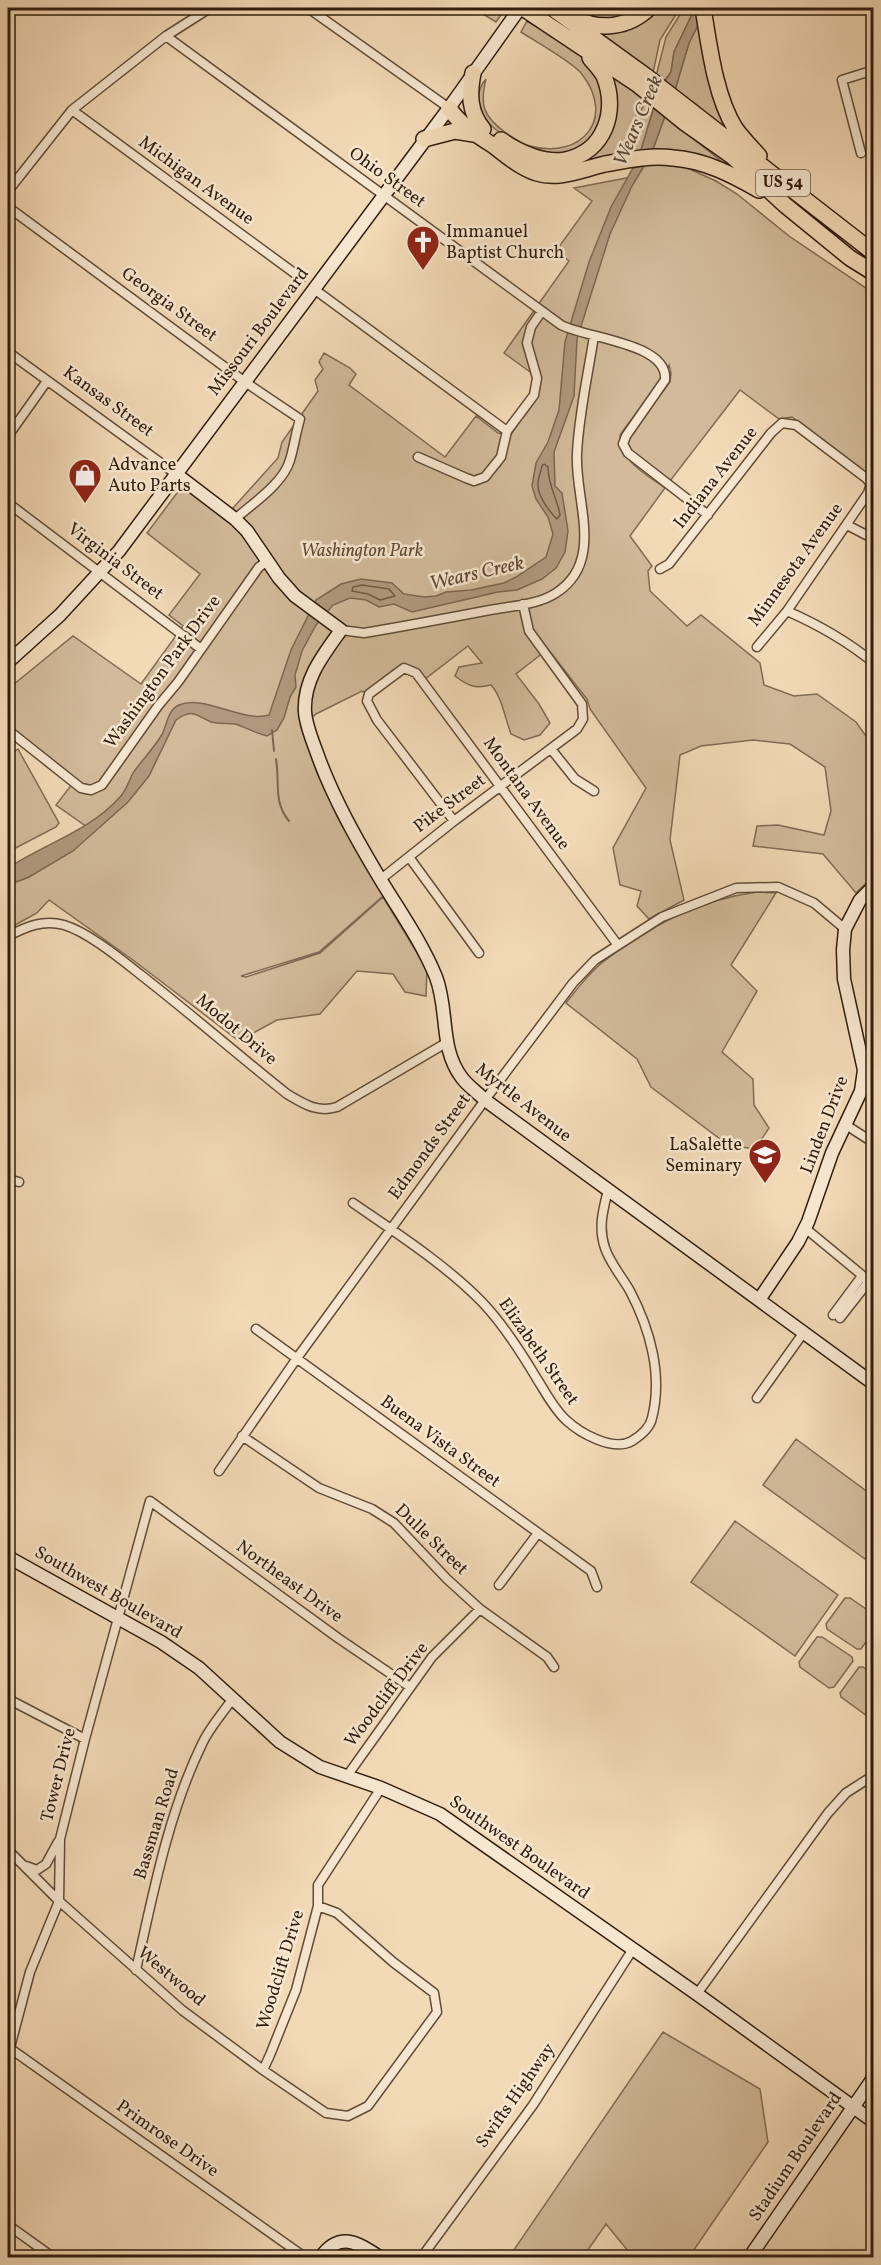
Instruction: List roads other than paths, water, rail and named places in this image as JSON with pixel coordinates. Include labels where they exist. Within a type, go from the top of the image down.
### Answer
[{"type":"highway","name":"US 54","points":[[521,8],[641,80]]},
{"type":"highway","points":[[552,8],[579,21],[604,26],[625,24],[649,8]]},
{"type":"highway","name":"US 54","points":[[552,8],[689,118],[785,205],[850,258],[873,273]]},
{"type":"highway","points":[[703,8],[714,69],[735,127],[776,178]]},
{"type":"highway","points":[[424,139],[455,130],[480,132],[538,158],[564,160],[582,153],[599,139],[609,122],[610,99],[603,75],[581,46]]},
{"type":"highway","points":[[473,73],[470,100],[480,132]]},
{"type":"highway","points":[[448,108],[461,113],[519,164],[537,173],[551,175],[572,173],[646,158],[674,158],[711,166],[785,205]]},
{"type":"highway","name":"US 54","points":[[689,118],[776,178],[873,253]]},
{"type":"main road","name":"Missouri Boulevard","points":[[9,658],[60,615],[101,572],[139,525],[521,8]]},
{"type":"main road","name":"Kansas Street","points":[[176,474],[235,519],[267,562],[302,602],[336,626]]},
{"type":"main road","name":"Myrtle Avenue","points":[[336,626],[313,671],[306,691],[305,713],[320,762],[336,799],[405,917],[436,979],[441,995],[446,1043],[452,1061],[462,1079],[485,1100],[873,1384]]},
{"type":"main road","name":"Linden Drive","points":[[759,1300],[805,1228],[832,1153],[861,1091],[869,1068],[844,980],[845,929],[860,900],[873,886]]},
{"type":"main road","name":"Southwest Boulevard","points":[[8,1557],[161,1642],[199,1668],[280,1742],[320,1767],[381,1788],[440,1814],[697,1994],[873,2122]]},
{"type":"main road","name":"Stadium Boulevard","points":[[749,2258],[873,2077]]},
{"type":"main road","points":[[320,2258],[331,2245],[346,2241],[355,2243],[381,2258]]},
{"type":"street","points":[[8,191],[72,110],[166,36],[210,8]]},
{"type":"street","points":[[308,8],[448,108]]},
{"type":"street","name":"Ohio Street","points":[[166,36],[566,327],[637,347],[662,365],[666,372],[665,380],[626,436],[623,444],[628,453],[708,515]]},
{"type":"street","points":[[861,153],[842,80],[873,70]]},
{"type":"street","name":"Michigan Avenue","points":[[72,110],[301,278]]},
{"type":"street","name":"Georgia Street","points":[[8,207],[300,419],[286,470],[272,487],[235,519]]},
{"type":"street","points":[[314,289],[507,430]]},
{"type":"street","points":[[418,456],[474,481],[485,477],[501,457],[507,430],[534,395],[537,378],[527,344],[531,327],[542,311]]},
{"type":"street","points":[[336,626],[364,633],[523,604],[555,594],[568,582],[580,566],[583,554],[585,530],[577,454],[589,334]]},
{"type":"street","name":"Kansas Street","points":[[8,352],[176,474]]},
{"type":"street","points":[[8,436],[47,381]]},
{"type":"street","name":"Indiana Avenue","points":[[660,569],[669,564],[771,433],[782,423],[796,425],[831,451]]},
{"type":"street","name":"Minnesota Avenue","points":[[757,647],[787,611],[868,493],[871,484],[866,478],[831,451]]},
{"type":"street","name":"Virginia Street","points":[[8,503],[201,649]]},
{"type":"street","points":[[847,525],[873,539]]},
{"type":"street","name":"Washington Park Drive","points":[[8,730],[81,788],[91,790],[102,785],[260,567],[267,562]]},
{"type":"street","name":"Pike Street","points":[[381,879],[577,729],[582,719],[582,704],[529,631],[523,604]]},
{"type":"street","points":[[787,611],[836,635],[873,663]]},
{"type":"street","name":"Montana Avenue","points":[[454,821],[377,720],[368,701],[369,693],[404,668],[416,673],[617,944]]},
{"type":"street","points":[[551,749],[574,779],[594,791]]},
{"type":"street","points":[[409,857],[479,953]]},
{"type":"street","name":"Edmonds Street","points":[[219,1471],[297,1358],[485,1100],[573,983],[595,960],[662,917],[736,888],[778,886],[814,903],[845,929]]},
{"type":"street","name":"Modot Drive","points":[[8,936],[28,926],[42,923],[62,924],[78,932],[118,957],[287,1094],[322,1110],[337,1107],[446,1043]]},
{"type":"street","points":[[846,1125],[873,1143]]},
{"type":"street","points":[[8,1179],[19,1182]]},
{"type":"street","name":"Elizabeth Street","points":[[353,1203],[457,1280],[488,1309],[502,1324],[552,1403],[566,1420],[581,1431],[610,1444],[628,1443],[645,1431],[652,1420],[656,1393],[654,1366],[650,1342],[640,1310],[605,1248],[601,1220],[608,1190]]},
{"type":"street","points":[[805,1228],[868,1280],[836,1317]]},
{"type":"street","name":"Buena Vista Street","points":[[256,1329],[591,1571],[597,1587]]},
{"type":"street","points":[[757,1398],[804,1332]]},
{"type":"street","name":"Dulle Street","points":[[242,1436],[319,1488],[372,1509],[394,1523],[447,1579],[480,1609],[547,1657],[554,1667]]},
{"type":"street","name":"Tower Drive","points":[[8,2050],[30,1972],[59,1901],[60,1839],[84,1739],[150,1501]]},
{"type":"street","name":"Northeast Drive","points":[[150,1501],[338,1638],[410,1687]]},
{"type":"street","points":[[499,1585],[538,1533]]},
{"type":"street","name":"Woodcliff Drive","points":[[347,1776],[432,1658],[480,1609]]},
{"type":"street","name":"Bassman Road","points":[[136,1970],[158,1874],[185,1782],[203,1741],[233,1698]]},
{"type":"street","points":[[8,1699],[84,1739]]},
{"type":"street","points":[[697,1994],[828,1813],[846,1793],[873,1775]]},
{"type":"street","name":"Woodclift Drive","points":[[263,2070],[296,1990],[318,1906],[318,1885],[381,1788]]},
{"type":"street","points":[[22,1864],[38,1870],[46,1864],[60,1839]]},
{"type":"street","name":"Westwood","points":[[8,1850],[59,1901],[183,2010],[263,2070],[327,2113],[348,2116],[368,2106],[437,2012],[434,1993],[393,1962],[337,1913],[318,1906]]},
{"type":"street","name":"Swifts Highway","points":[[421,2258],[533,2105],[633,1949]]},
{"type":"street","name":"Primrose Drive","points":[[8,2050],[306,2258]]},
{"type":"street","points":[[8,2225],[54,2258]]},
{"type":"water","points":[[695,8],[699,8],[701,19],[689,43],[675,90],[664,82],[671,72],[674,52]]},
{"type":"water","points":[[654,107],[665,116],[653,149],[641,150]]},
{"type":"water","points":[[644,166],[610,234],[577,339],[574,396],[554,452],[555,486],[562,493],[568,531],[565,552],[556,568],[542,579],[517,590],[498,592],[412,612],[394,604],[379,607],[366,600],[350,598],[333,605],[316,625],[302,651],[295,675],[296,687],[277,730],[267,736],[235,724],[211,722],[194,714],[182,716],[176,720],[149,776],[128,802],[73,851],[29,877],[8,885],[8,868],[81,828],[108,809],[120,797],[133,773],[161,736],[175,707],[200,703],[247,715],[269,715],[291,650],[316,600],[341,584],[361,579],[392,583],[404,594],[436,596],[446,592],[471,590],[504,583],[546,557],[553,534],[548,517],[536,499],[532,486],[536,463],[548,442],[559,410],[565,342],[589,262],[611,207],[633,168]]},
{"type":"waterway","points":[[272,730],[274,751]]},
{"type":"waterway","points":[[276,759],[279,799],[289,821]]},
{"type":"place","name":"Immanuel Baptist Church","points":[[423,271]]},
{"type":"place","name":"Advance Auto Parts","points":[[85,504]]},
{"type":"place","name":"LaSalette Seminary","points":[[765,1184]]},
{"type":"water label","name":"Wears Creek","points":[[639,121]]},
{"type":"water label","name":"Wears Creek","points":[[477,574]]},
{"type":"park label","name":"Washington Park","points":[[362,551]]}]
